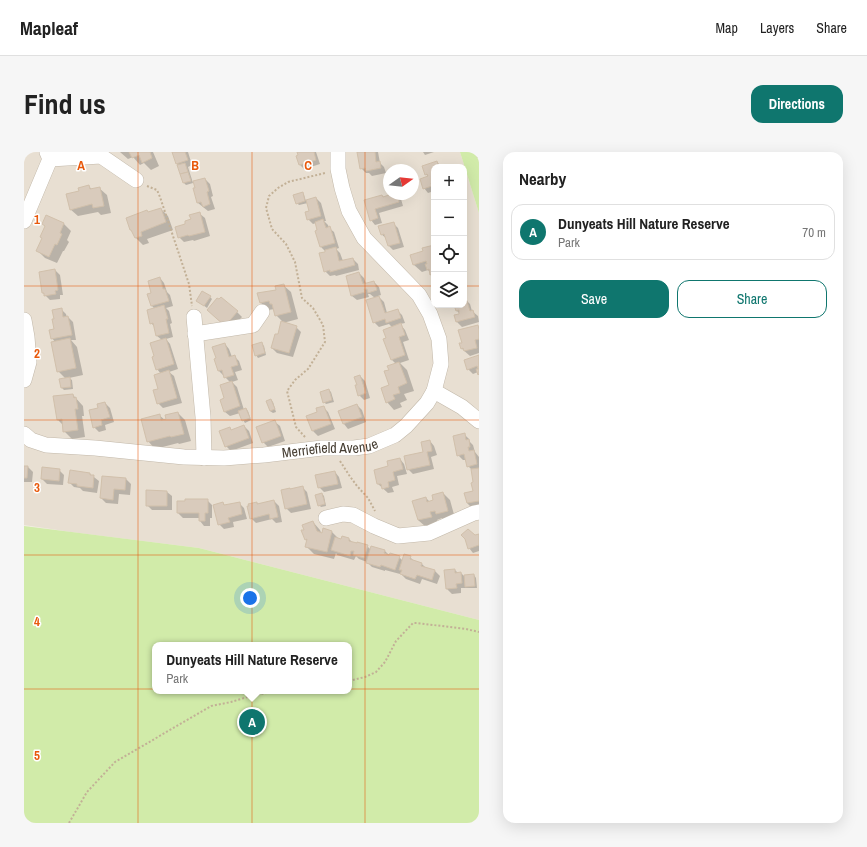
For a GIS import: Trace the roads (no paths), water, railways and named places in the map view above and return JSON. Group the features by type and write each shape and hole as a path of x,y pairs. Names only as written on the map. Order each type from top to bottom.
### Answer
{"street":[{"name":"Merriefield Avenue","path":"24,434 31,440 46,445 204,458 322,448 354,448 369,446 395,435 406,426 427,403 434,391 441,364 439,339 430,314 419,295 364,238 349,210 342,188 338,169 338,152"},
{"path":"24,221 49,155 101,156 136,180"},
{"path":"195,334 253,325 262,312"},
{"path":"194,317 203,418 204,458"},
{"path":"24,320 29,362 24,380"},
{"path":"434,391 462,407 479,421"},
{"path":"326,518 343,514 353,515 398,536 429,533 479,512"}],"place":[{"name":"Dunyeats Hill Nature Reserve","path":"252,722"}]}
